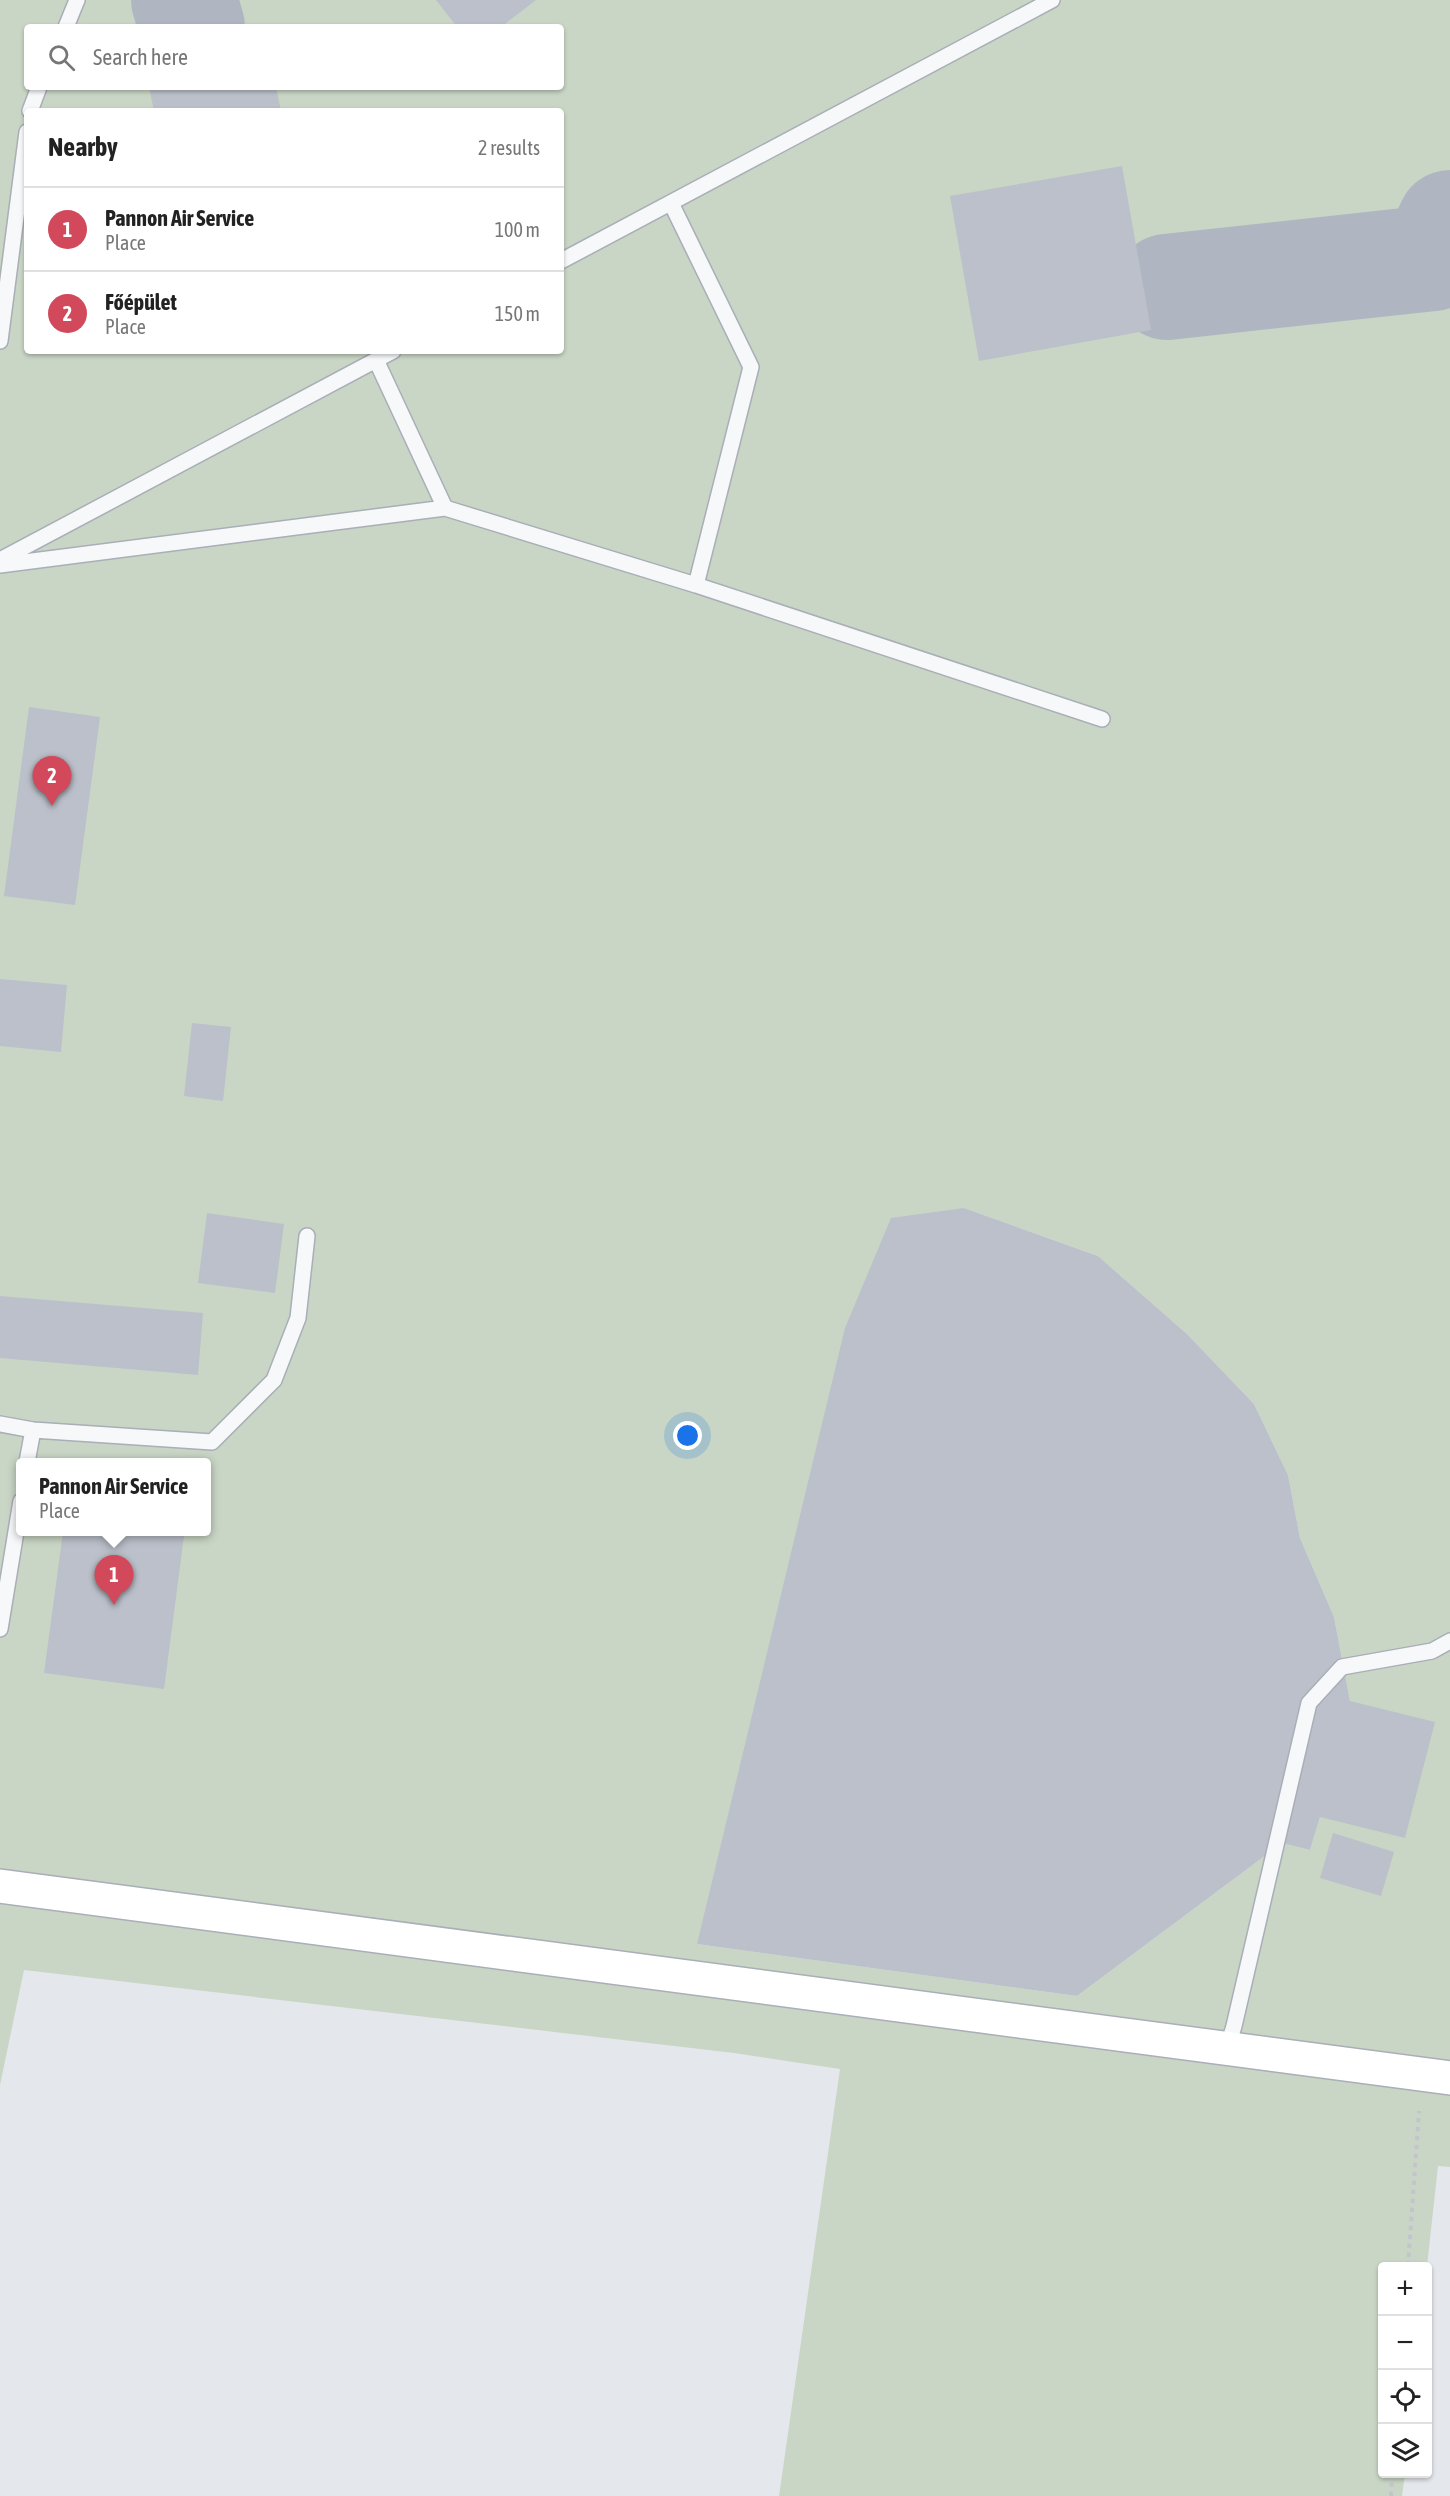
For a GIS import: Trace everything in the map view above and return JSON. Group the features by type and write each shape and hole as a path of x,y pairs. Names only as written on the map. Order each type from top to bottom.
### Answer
{"main road":[{"path":"0,1886 1436,2076"}],"lane":[{"path":"67,24 77,0"},
{"path":"564,259 1052,0"},
{"path":"31,108 38,90"},
{"path":"0,341 6,240 24,147"},
{"path":"671,203 752,367 696,585"},
{"path":"0,560 387,354"},
{"path":"376,360 445,508"},
{"path":"0,565 445,508 696,585 1102,719"},
{"path":"0,1424 33,1430 212,1442 274,1380 298,1318 307,1236"},
{"path":"28,1458 33,1430"},
{"path":"0,1629 16,1531"},
{"path":"1227,2049 1309,1703 1342,1667 1432,1651 1450,1641"}],"path":[{"path":"1409,2262 1436,2076"},
{"path":"1391,2496 1392,2478"}],"green space":[{"path":"0,0 1450,0 1450,2167 1438,2166 1427,2262 1378,2262 1378,2478 1404,2478 1402,2496 779,2496 840,2069 734,2053 24,1970 0,2085","holes":["964,1208 1098,1256 1187,1334 1254,1404 1288,1475 1300,1538 1334,1617 1352,1712 1310,1850 1282,1843 1077,1996 697,1944"]}],"building":[{"path":"436,0 536,0 505,24 455,24"},
{"path":"150,90 277,90 280,108 153,108"},
{"path":"1122,166 1151,330 979,361 950,196"},
{"path":"29,707 100,717 75,905 4,896"},
{"path":"0,979 67,985 61,1052 0,1046"},
{"path":"192,1023 231,1027 223,1101 184,1096"},
{"path":"964,1208 1098,1256 1187,1334 1254,1404 1288,1475 1300,1538 1334,1617 1350,1701 1435,1722 1405,1838 1320,1817 1310,1850 1282,1843 1077,1996 697,1944 845,1328 891,1218"},
{"path":"207,1213 284,1224 275,1293 198,1283"},
{"path":"0,1296 203,1313 198,1375 0,1358"},
{"path":"62,1536 184,1536 164,1689 44,1673"},
{"path":"1333,1833 1394,1852 1381,1896 1320,1878"}],"taxiway":[{"path":"184,0 191,24"},
{"path":"1167,287 1433,258 1450,223"}],"place":[{"name":"Főépület","path":"52,806"},
{"name":"Pannon Air Service","path":"114,1605"}]}
